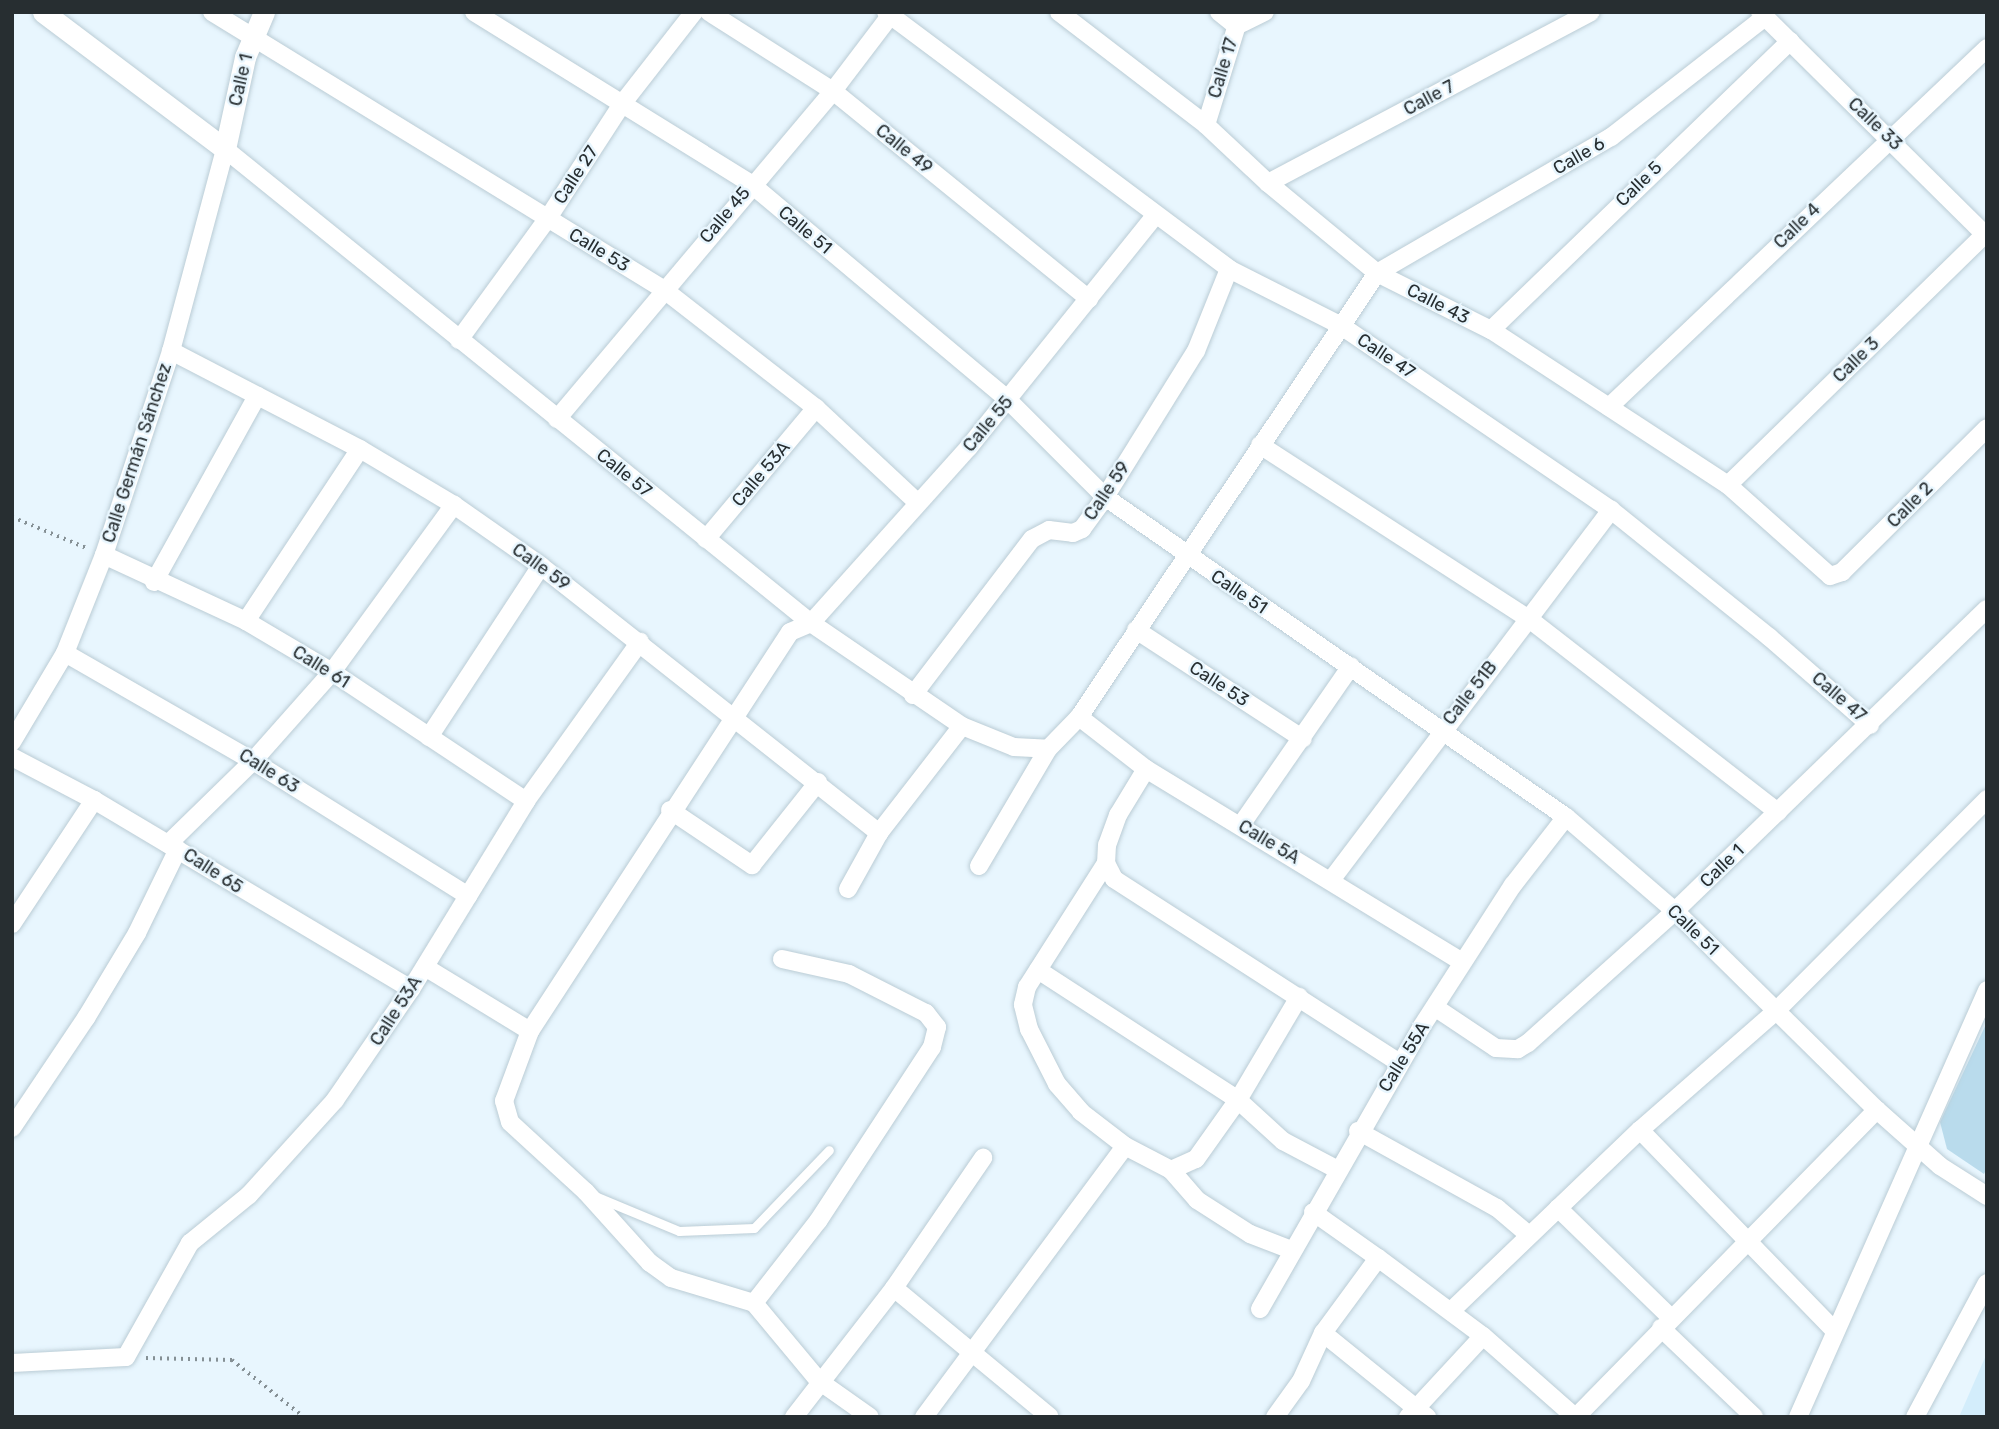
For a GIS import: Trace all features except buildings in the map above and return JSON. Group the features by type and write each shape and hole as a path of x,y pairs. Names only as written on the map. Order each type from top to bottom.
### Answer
{"street":[{"path":"43,12 225,149"},
{"name":"Calle 53","path":"212,12 251,39 663,289 816,408 918,503"},
{"name":"Calle 1","path":"225,149 251,39 264,12"},
{"name":"Calle 51","path":"474,12 751,184 1008,400 1105,497 1185,556 1351,666 1566,817 1675,911 1877,1110 1919,1147 1987,1196"},
{"name":"Calle 27","path":"459,340 548,218 622,104 694,12"},
{"name":"Calle 49","path":"709,12 833,92 1089,299"},
{"name":"Calle 43","path":"1059,12 1206,125 1268,183 1377,273 1491,330 1728,485 1830,576"},
{"path":"1219,12 1239,19 1265,12"},
{"name":"Calle 7","path":"1268,183 1591,12"},
{"name":"Calle 45","path":"558,419 751,184 833,92 890,14"},
{"name":"Calle 47","path":"890,14 1154,217 1229,269 1340,325 1611,510 1769,637 1870,724"},
{"name":"Calle 33","path":"1763,15 1889,137 1985,236"},
{"name":"Calle 6","path":"1377,273 1611,137 1763,15"},
{"name":"Calle 17","path":"1206,125 1239,19"},
{"name":"Calle 5","path":"1491,330 1790,41"},
{"name":"Calle 4","path":"1609,407 1889,137 1985,55"},
{"name":"Calle 57","path":"225,149 811,623 962,726 1014,747 1048,749"},
{"name":"Calle Germán Sánchez","path":"12,741 65,653 104,555 171,351 225,149"},
{"name":"Calle 55","path":"754,1303 671,1278 650,1263 586,1192 510,1122 504,1101 530,1031 670,810 790,632 811,623 918,503 1008,400 1154,217"},
{"name":"Calle 3","path":"1728,485 1985,236"},
{"name":"Calle 59","path":"913,695 1032,539 1049,530 1073,533 1082,529 1105,497 1196,351 1229,269"},
{"path":"979,866 1048,749 1079,717 1377,273"},
{"name":"Calle 59","path":"171,351 359,449 454,505 541,566 640,642 879,833"},
{"path":"154,582 257,396"},
{"name":"Calle 53A","path":"706,540 816,408"},
{"name":"Calle 2","path":"1830,576 1842,572 1987,428"},
{"path":"1260,444 1529,619 1778,812"},
{"path":"246,621 359,449"},
{"path":"12,1128 86,1018 136,933 173,846 332,672 454,505"},
{"name":"Calle 51B","path":"1332,879 1442,729 1611,510"},
{"name":"Calle 61","path":"104,555 154,582 246,621 332,672 526,801"},
{"path":"429,737 541,566"},
{"name":"Calle 1","path":"1436,1008 1496,1048 1518,1049 1675,911 1987,609"},
{"name":"Calle 53","path":"1136,630 1303,738"},
{"name":"Calle 53A","path":"126,1357 190,1243 249,1195 335,1100 411,989 526,801 640,642"},
{"name":"Calle 63","path":"65,653 253,761 468,896"},
{"path":"1241,825 1351,666"},
{"name":"Calle 5A","path":"1079,717 1146,769 1332,879 1462,962"},
{"path":"848,889 879,833 962,726"},
{"name":"Calle 65","path":"12,757 94,800 329,944 411,989"},
{"path":"1146,769 1118,815 1107,845 1106,863 1027,987 1023,1005 1040,1052 1057,1084 1081,1112 1125,1146 1171,1170 1197,1200 1250,1234 1291,1251"},
{"path":"670,810 752,865 818,782"},
{"path":"1451,1311 1640,1130 1775,1012 1987,799"},
{"path":"12,924 94,800"},
{"name":"Calle 55A","path":"1260,1308 1336,1169 1399,1063 1513,885 1566,817"},
{"path":"1106,863 1114,879 1399,1063"},
{"path":"782,959 849,974 926,1013 937,1027 932,1047 818,1220 754,1303 819,1381 870,1417"},
{"path":"425,967 530,1031"},
{"path":"1038,970 1238,1101 1283,1141 1336,1169"},
{"path":"1798,1417 1987,990"},
{"path":"1171,1170 1196,1159 1238,1101 1299,997"},
{"path":"1312,1212 1451,1311 1575,1417 1877,1110"},
{"path":"1640,1130 1835,1331"},
{"path":"1358,1131 1497,1208 1529,1235"},
{"path":"924,1417 1125,1146"},
{"path":"794,1417 819,1381 894,1287 984,1158"},
{"path":"1558,1208 1754,1417"},
{"path":"1275,1417 1301,1381 1323,1333 1378,1258"},
{"path":"1915,1417 1987,1283"},
{"path":"894,1287 1050,1417"},
{"path":"1323,1333 1417,1414 1483,1336"},
{"path":"12,1363 126,1357"}],"lane":[{"path":"586,1192 678,1231 754,1228 829,1150"}],"path":[{"path":"12,517 104,555"},
{"path":"126,1357 232,1360 304,1417"}],"shaded area":[{"path":"1987,1022 1987,1168 1984,1174 1947,1149 1940,1122"},
{"path":"1987,1353 1987,1417 1959,1417"}]}
